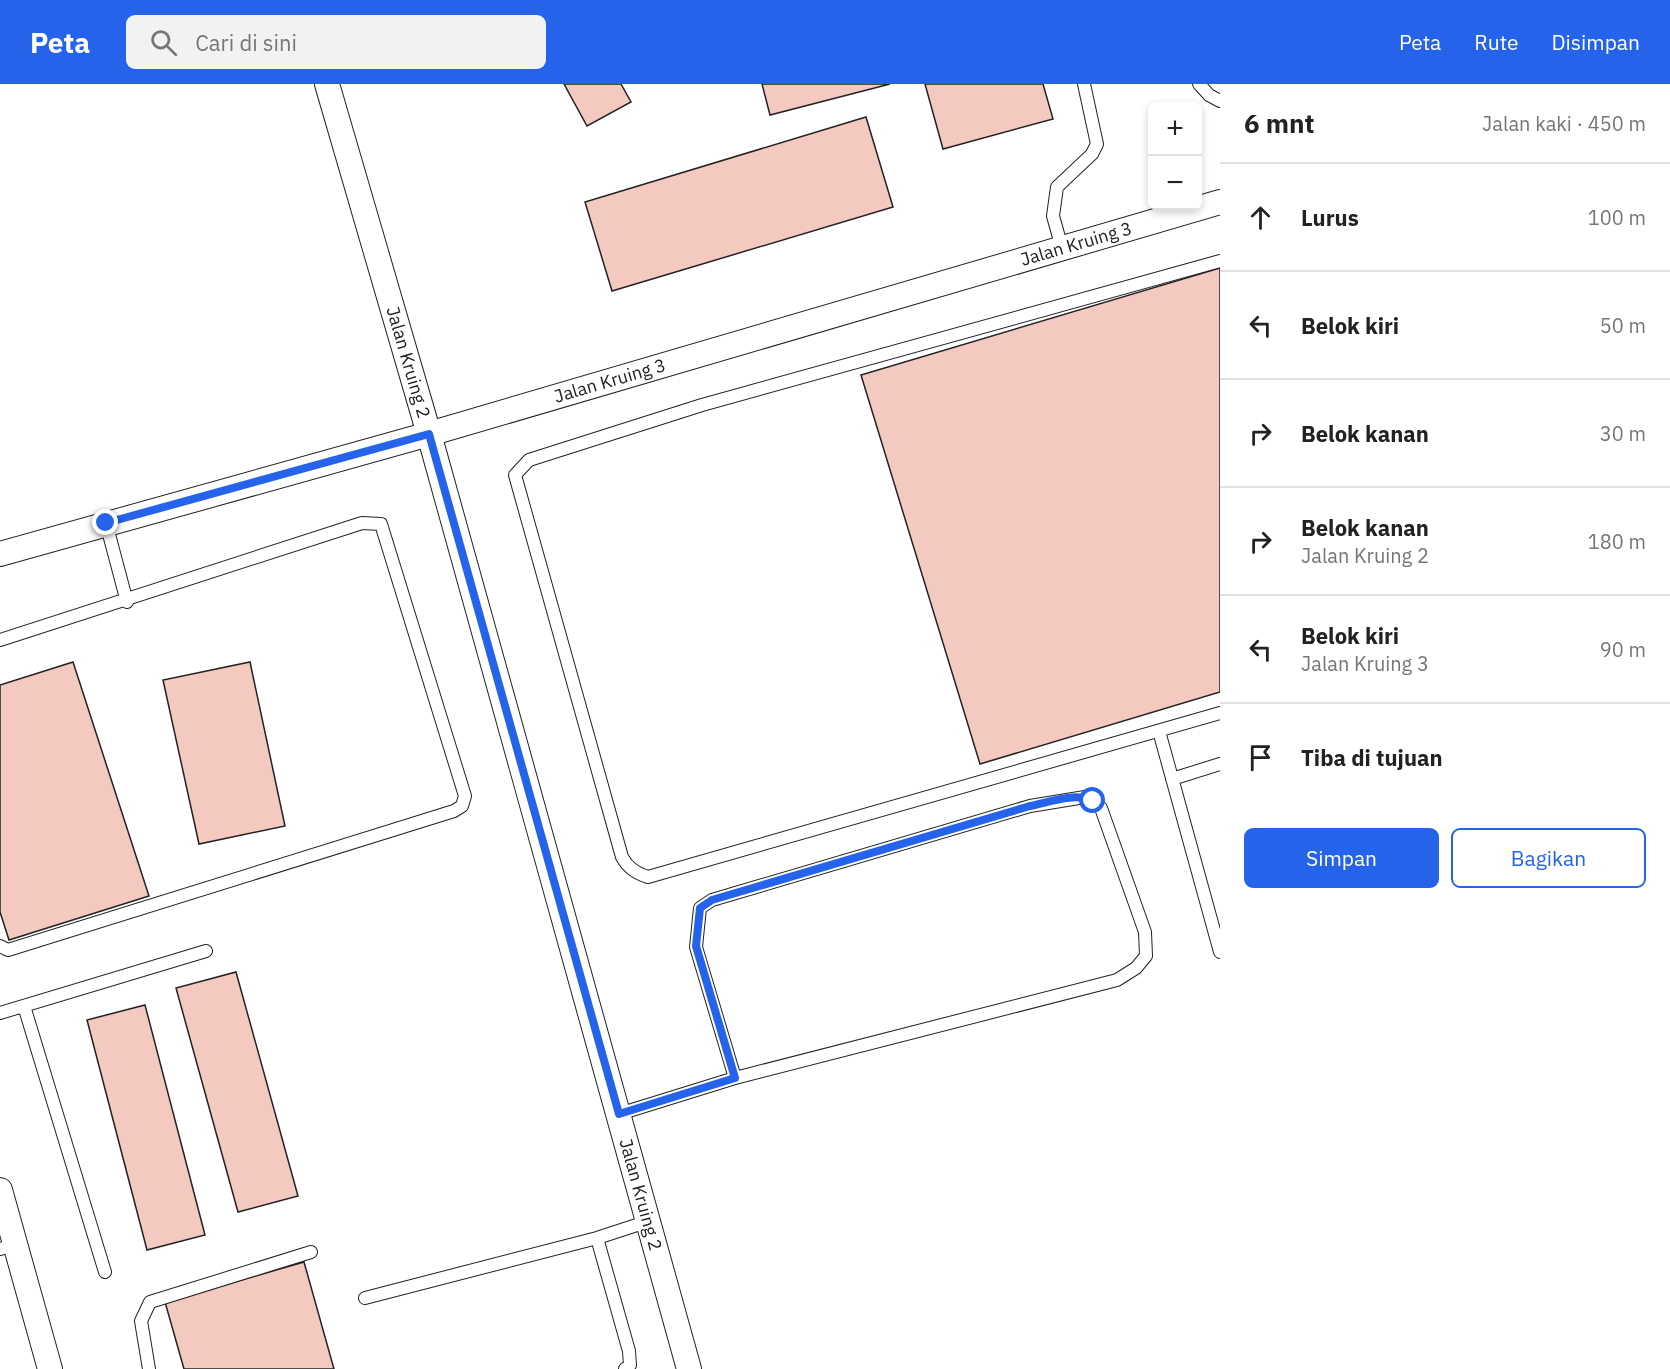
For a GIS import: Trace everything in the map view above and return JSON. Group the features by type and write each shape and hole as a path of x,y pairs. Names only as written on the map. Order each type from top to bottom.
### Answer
{"street":[{"name":"Jalan Kruing 2","path":"327,84 429,434 689,1369"},
{"name":"Jalan Kruing 3","path":"0,554 429,434 1220,202"},
{"path":"0,1190 8,1247 50,1369"}],"lane":[{"path":"1062,248 1053,216 1057,187 1092,154 1097,144 1084,84"},
{"path":"1199,84 1209,95 1220,102"},
{"path":"1220,261 702,405 529,460 515,475 622,857 632,870 641,875 648,877 1220,713"},
{"path":"106,523 127,602"},
{"path":"0,640 127,602 362,524 381,524 465,796 462,806 454,811 8,950 0,946"},
{"path":"1160,731 1220,952"},
{"path":"1172,779 1220,764"},
{"path":"619,1114 735,1078 1117,980 1136,968 1146,956 1145,932 1101,808 1084,797 1030,806 712,900 700,908 696,946 735,1078"},
{"path":"0,1012 206,951"},
{"path":"24,1006 105,1272"},
{"path":"364,1298 597,1238 649,1221"},
{"path":"597,1238 629,1351 630,1365 625,1369"},
{"path":"149,1369 141,1321 150,1302 310,1252"}],"building":[{"path":"564,84 621,84 631,102 587,126"},
{"path":"762,84 890,84 770,115"},
{"path":"925,84 1043,84 1053,119 943,149"},
{"path":"866,117 893,207 612,291 585,202"},
{"path":"1220,268 1220,692 980,764 861,375"},
{"path":"73,662 149,896 9,940 0,912 0,685"},
{"path":"250,662 285,826 199,844 163,680"},
{"path":"236,972 298,1196 238,1212 176,988"},
{"path":"145,1005 205,1235 147,1250 87,1020"},
{"path":"304,1262 334,1369 184,1369 165,1302"}],"route":[{"path":"106,523 429,434 619,1114 735,1078 696,946 700,908 712,900 1030,806 1073,797 1084,797 1093,801"}]}
